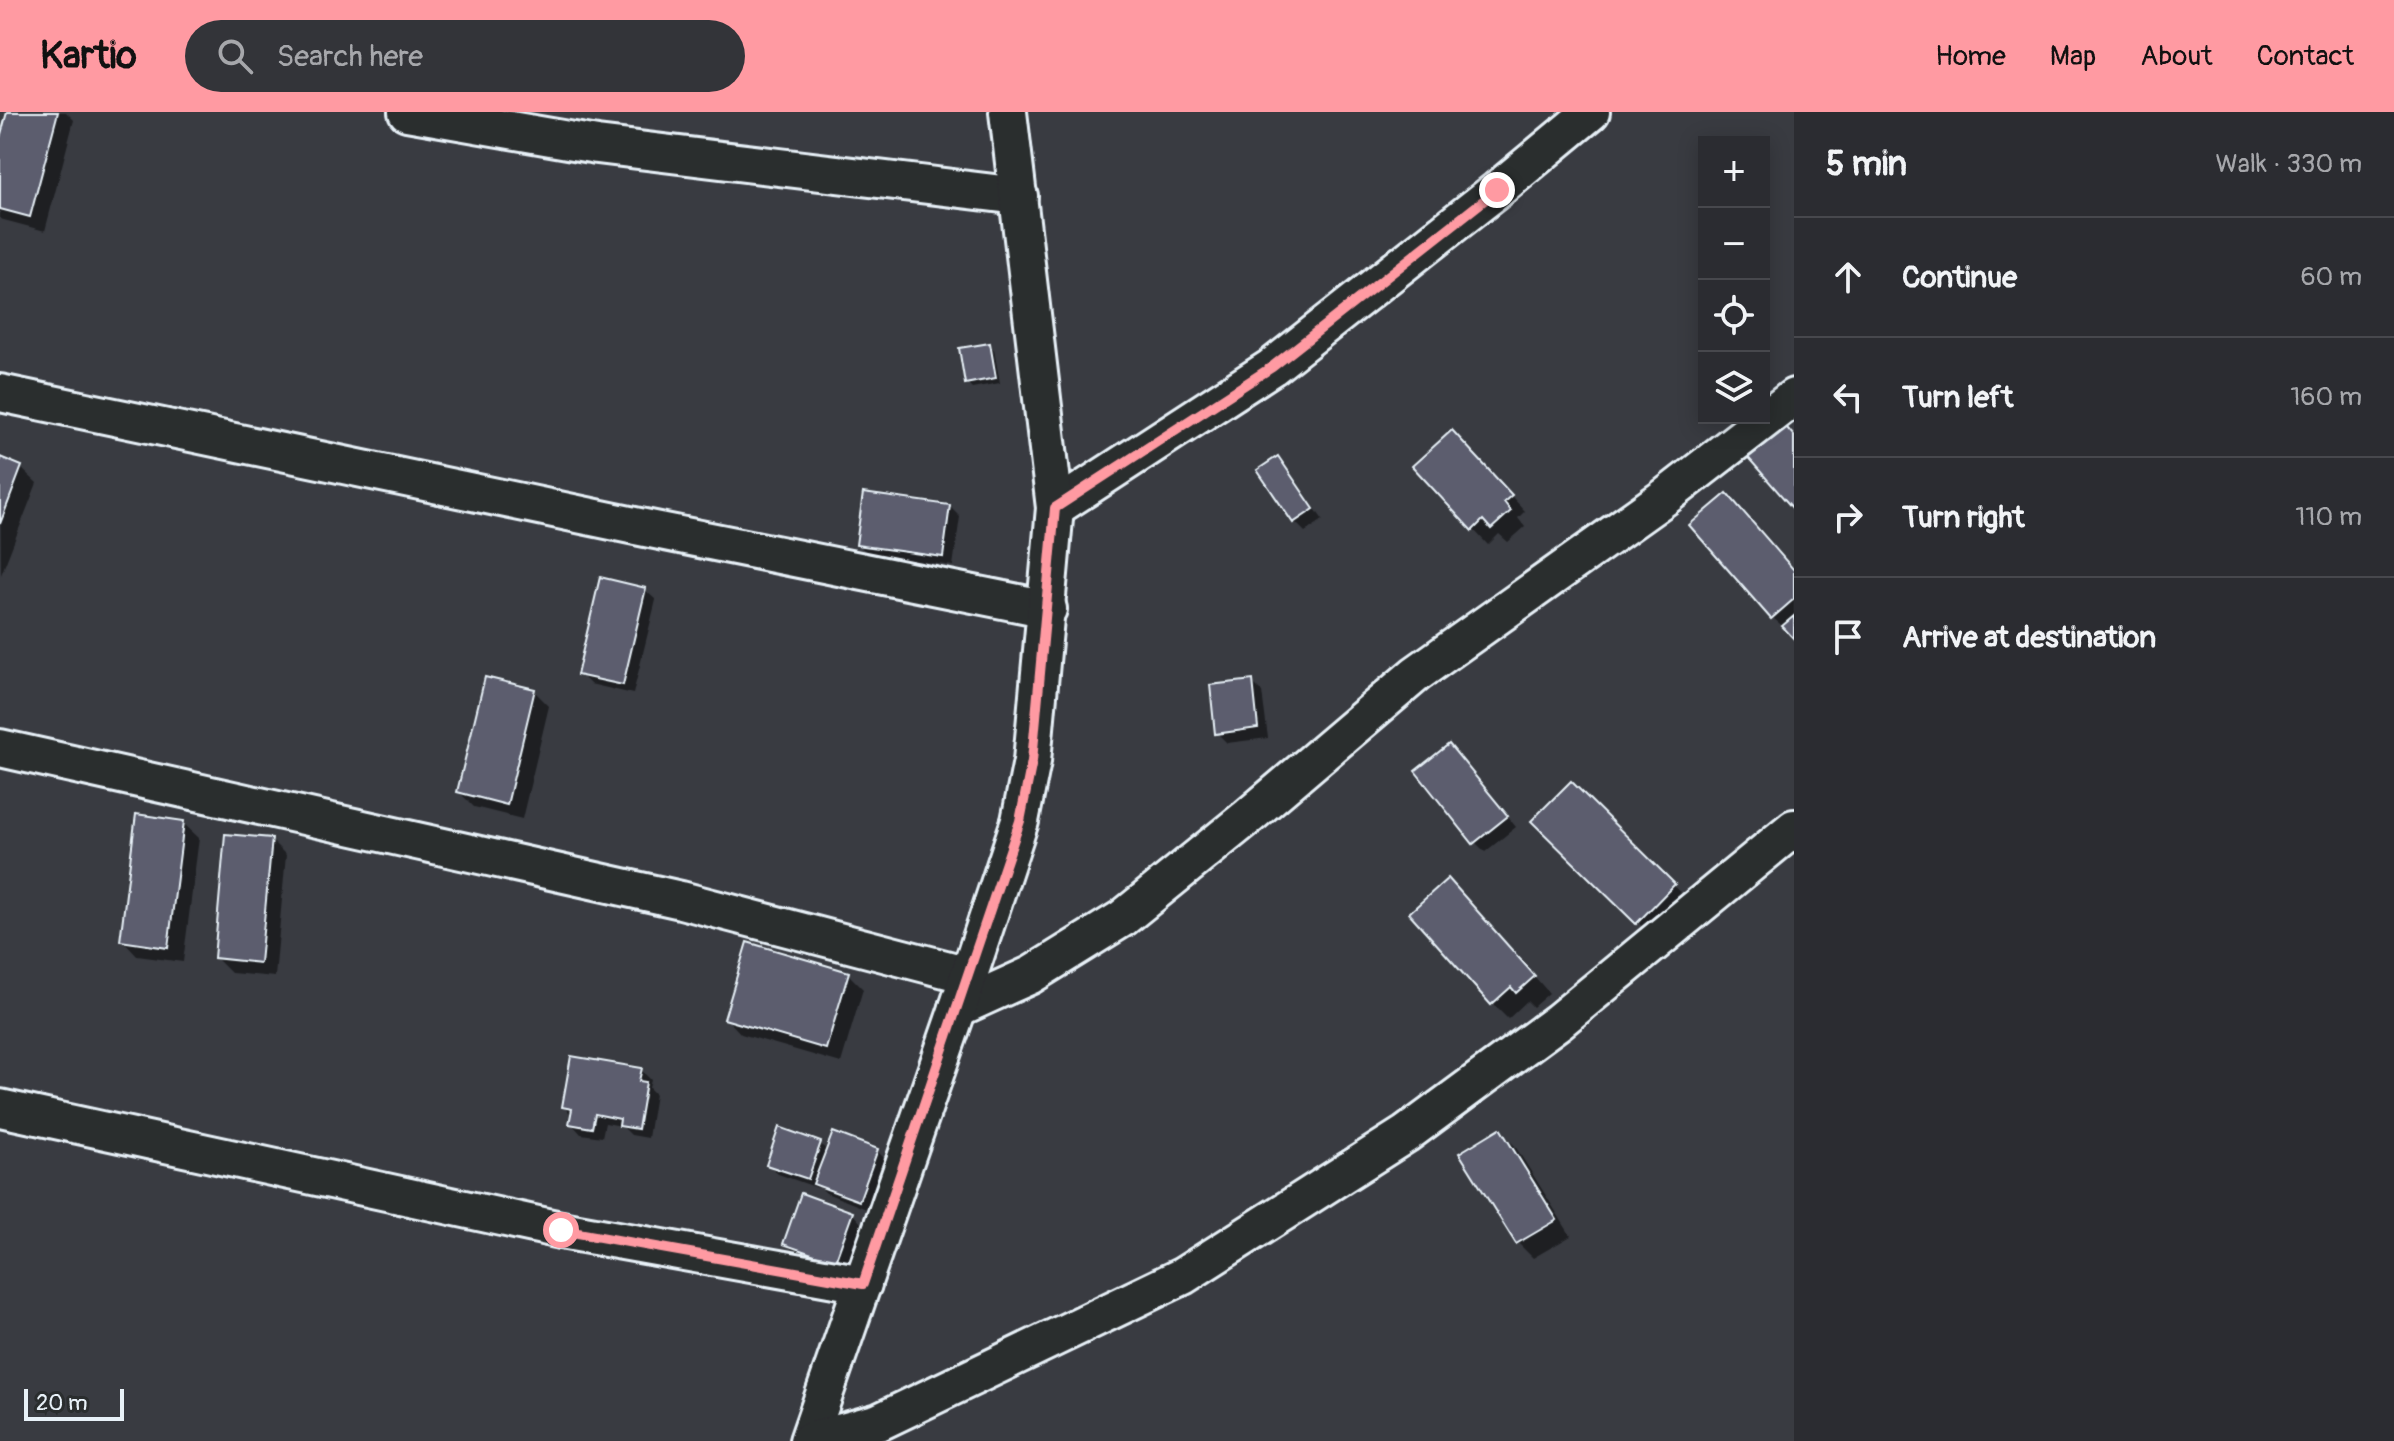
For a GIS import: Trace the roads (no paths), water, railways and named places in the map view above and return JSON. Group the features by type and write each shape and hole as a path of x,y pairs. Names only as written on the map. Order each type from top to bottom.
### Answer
{"street":[{"path":"407,112 597,145 1019,196"},
{"path":"808,1441 1020,821 1032,761 1055,508 1008,112"},
{"path":"1055,508 1272,367 1591,112"},
{"path":"0,393 1048,609"},
{"path":"0,748 681,900 963,992 1031,975 1123,918 1416,674 1665,497 1794,397"},
{"path":"808,1441 879,1422 1196,1268 1406,1134 1470,1087 1559,1021 1794,828"},
{"path":"0,1108 561,1230 863,1284"}]}
